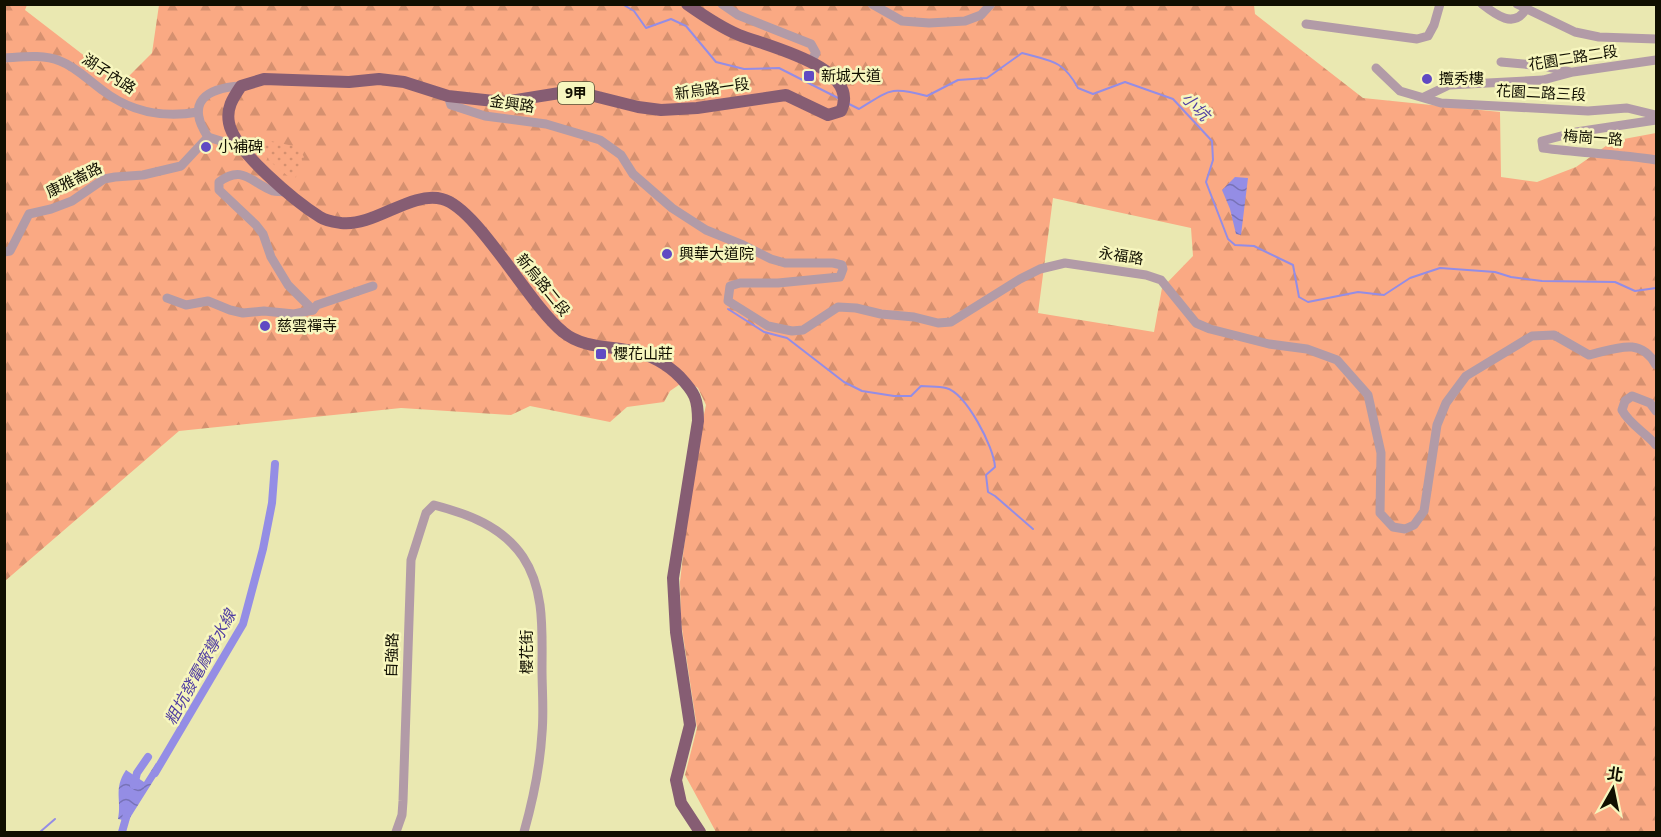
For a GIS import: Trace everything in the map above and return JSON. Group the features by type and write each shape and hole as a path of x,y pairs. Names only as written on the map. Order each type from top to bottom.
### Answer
{"main road":[{"name":"新烏路一段","path":"241,86 264,79 349,82 378,79 404,82 448,96 504,102 566,92 661,110 698,108 786,94 828,115 841,111 845,92 839,84 811,61 739,35 710,21 687,4"},
{"name":"新烏路二段","path":"241,86 228,112 229,126 238,142 249,157 288,192 321,217 343,223 357,223 423,199 441,198 454,204 477,227 546,316 562,332 574,340 634,351 654,358 674,372 693,391 698,404 698,421 674,578 676,632 690,725 676,780 681,803 700,832"}],"street":[{"path":"722,4 738,15 810,44 816,53 811,61"},
{"path":"872,4 902,21 929,23 965,21 981,15 991,4"},
{"path":"1305,24 1417,39 1428,36 1440,4"},
{"path":"1482,4 1504,19 1516,19 1522,15 1521,7"},
{"name":"花園二路二段","path":"1521,7 1575,32 1599,37 1656,39"},
{"name":"湖子內路","path":"4,58 37,57 59,60 87,77 116,100 145,112 177,116 198,112"},
{"name":"花園二路二段","path":"1424,97 1449,85 1543,80 1573,72 1656,60"},
{"path":"1501,62 1544,66 1573,72"},
{"path":"1376,68 1400,91 1424,97"},
{"path":"238,142 227,143 208,137 201,128 198,112 199,102 205,95 226,87 241,86"},
{"name":"金興路","path":"448,96 451,105 485,116 546,124 600,140 621,155 633,174"},
{"name":"花園二路三段","path":"1424,97 1441,103 1588,111 1627,108 1656,115"},
{"name":"梅崗一路","path":"1656,120 1585,130 1542,141 1543,148 1578,153 1621,154 1656,160"},
{"name":"康雅崙路","path":"4,252 10,251 14,246 29,214 72,201 105,179 143,175 182,166 208,137"},
{"path":"288,192 273,191 242,174 228,175 219,182 219,190 263,234 271,257 288,285 313,310"},
{"name":"永福路","path":"633,174 680,215 706,230 771,259 785,263 842,265 840,277 778,283 740,283 730,286 728,301 768,326 792,331 803,330 838,307 914,317 938,323 951,322 1030,274 1065,263 1146,275 1161,280 1196,323 1269,344 1307,349 1337,360 1368,395 1381,453 1380,513 1393,527 1405,528 1414,525 1424,511 1437,425 1446,403 1466,376 1532,336 1554,335 1589,355 1629,346 1641,348 1651,355 1656,365"},
{"path":"167,298 186,305 208,301 243,313 264,311 294,314 313,310 317,305 373,285"},
{"path":"1656,411 1650,403 1632,396 1625,401 1622,410 1626,418 1656,445"},
{"name":"自強路","path":"396,832 402,815 411,560 426,513 434,505 454,510"},
{"name":"櫻花街","path":"454,510 475,517 509,541 522,556 533,575 538,596 542,619 543,731 535,787 524,832"}],"green space":[{"path":"5,5 27,5 25,10 121,84 152,53 159,5 1254,5 1255,14 1363,98 1500,112 1501,177 1537,182 1576,167 1613,141 1656,133 1656,832 716,832 685,775 697,728 681,622 680,582 693,466 706,405 698,388 686,380 670,391 664,402 627,407 610,422 530,406 511,415 401,408 179,431 5,581","holes":["1053,198 1191,228 1193,256 1162,288 1154,332 1038,313"]},
{"path":"266,140 298,147 304,157 298,167 295,182 253,144"}],"water":[{"path":"1235,177 1248,178 1241,235 1236,234 1230,209 1222,190"},
{"path":"156,763 162,767 128,821 118,819 119,789 126,770 144,782"}],"waterway":[{"name":"小坑","path":"622,4 634,11 646,28 671,19 686,26 716,62 744,69 779,68 840,99"},
{"name":"小坑","path":"847,103 859,109 884,94 897,91 927,96 958,80 987,78 1022,53 1055,63 1067,72 1078,88 1093,94 1125,82 1173,99 1212,141 1213,160 1206,182 1228,239 1235,245 1254,246 1293,265 1299,297 1308,302 1358,292 1384,295 1410,278 1440,268 1495,272 1511,277 1542,281 1615,282 1635,291 1656,288"},
{"path":"728,309 764,332 787,338 844,382 862,391 911,396 921,386 943,387 954,392 978,422 990,447 995,467 986,475 988,492 1033,529"},
{"name":"粗坑發電廠導水線","path":"155,773 243,624 263,549 272,503 275,464"},
{"path":"134,785 137,773 148,757"},
{"name":"粗坑發電廠導水線","path":"122,832 128,811"},
{"path":"40,832 55,819"}],"place":[{"name":"新城大道","path":"809,76"},
{"name":"攬秀樓","path":"1427,79"},
{"name":"小補碑","path":"206,147"},
{"name":"興華大道院","path":"667,254"},
{"name":"慈雲禪寺","path":"265,326"},
{"name":"櫻花山莊","path":"601,354"}]}
